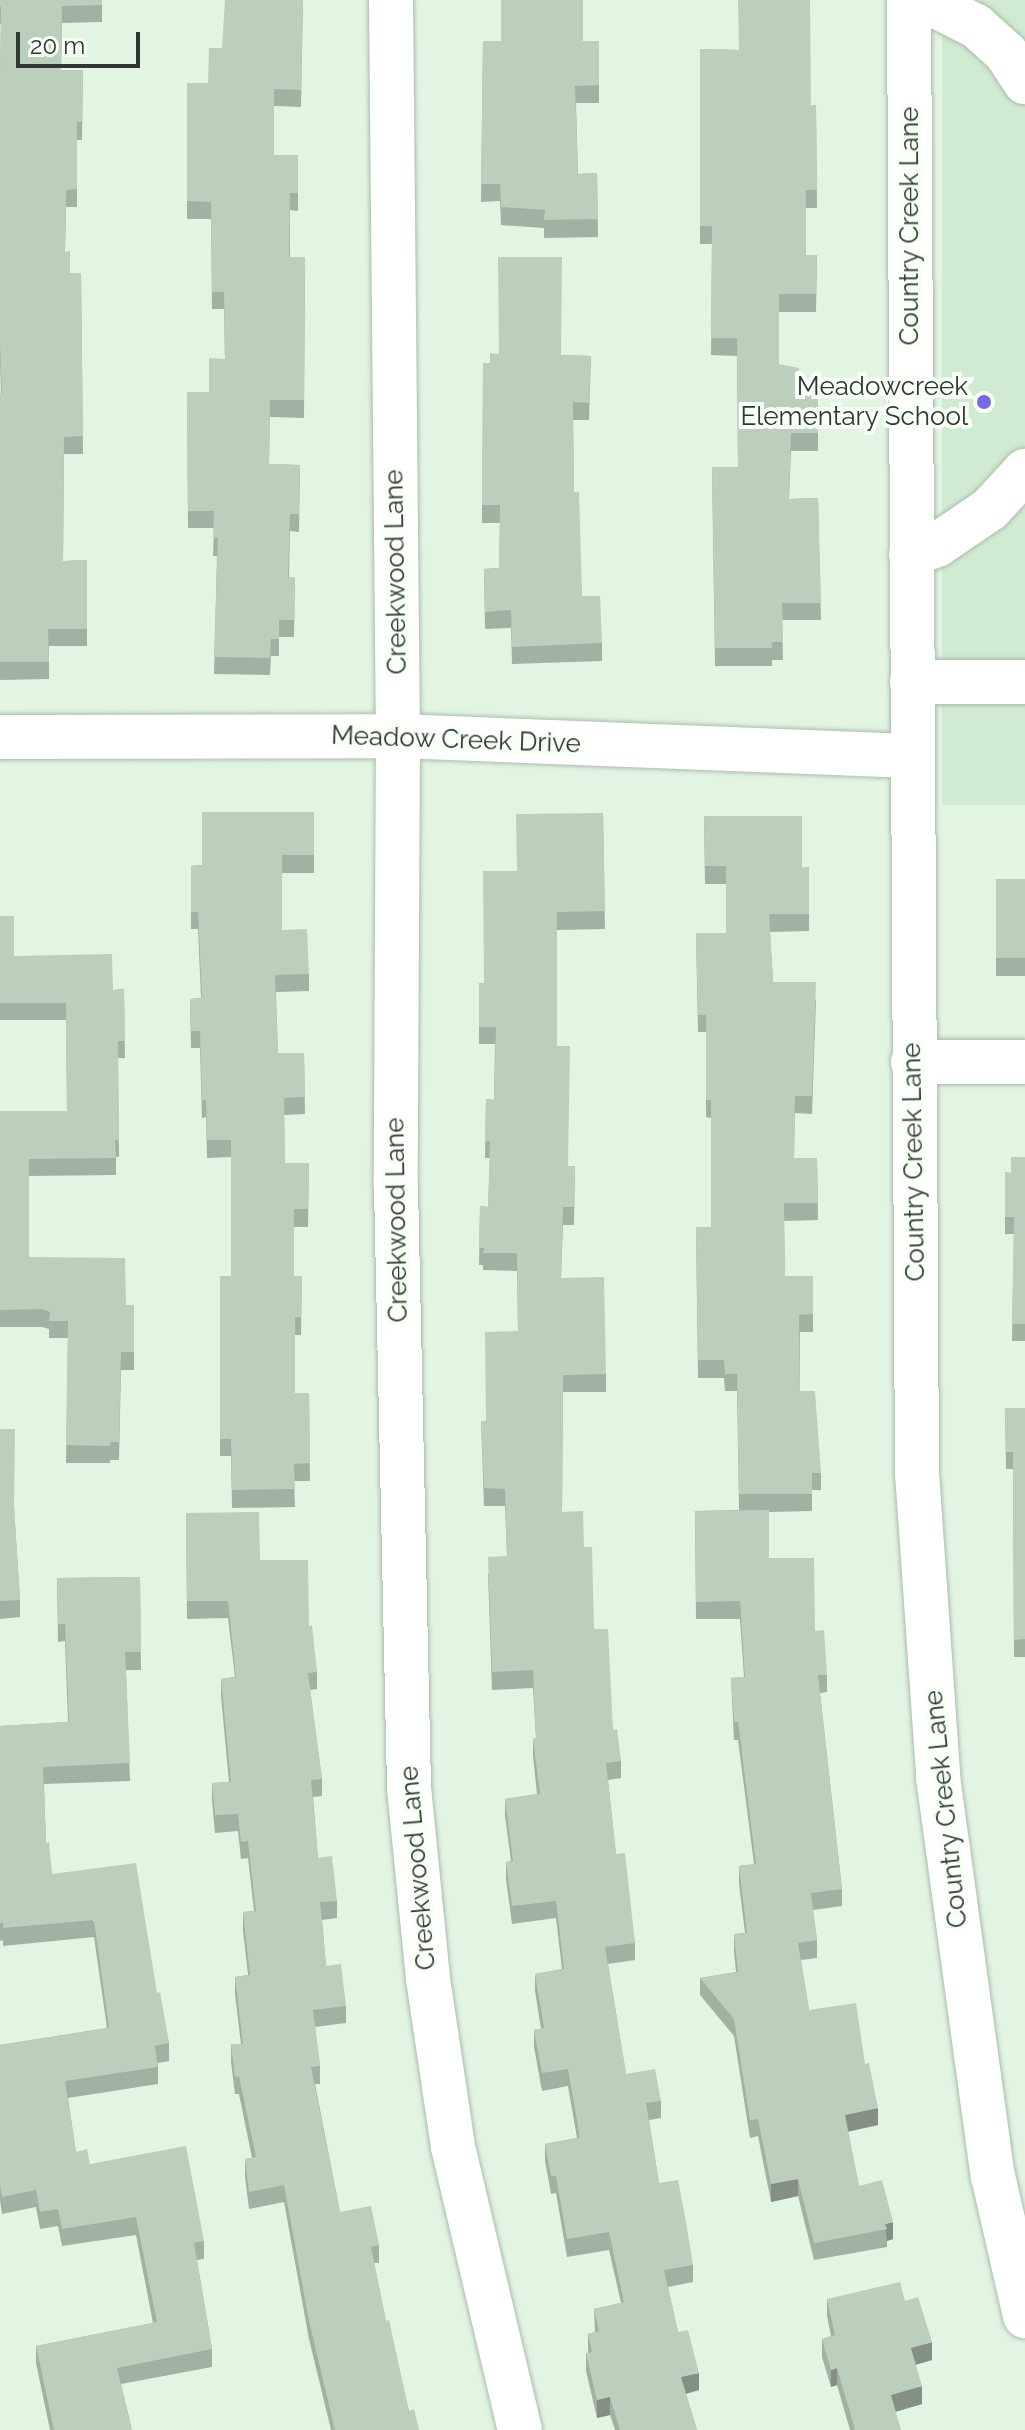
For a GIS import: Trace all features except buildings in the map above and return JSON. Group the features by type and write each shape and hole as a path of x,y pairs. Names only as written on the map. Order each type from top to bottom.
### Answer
{"street":[{"name":"Creekwood Lane","path":"391,0 398,736 396,1187 409,1788 428,1979 453,2147 520,2430"},
{"name":"Country Creek Lane","path":"909,0 917,1473 938,1777 993,2176 1025,2316"},
{"path":"924,0 976,26 1006,53 1025,82"},
{"path":"911,554 937,545 990,509 1025,471"},
{"path":"912,682 1025,682"},
{"name":"Meadow Creek Drive","path":"0,737 398,736 911,756"},
{"path":"913,1062 1025,1062"}],"shaded area":[{"name":"Meadowcreek Elementary School","path":"942,0 1025,0 1025,805 942,805"}],"place":[{"name":"Meadowcreek Elementary School","path":"984,402"}]}
